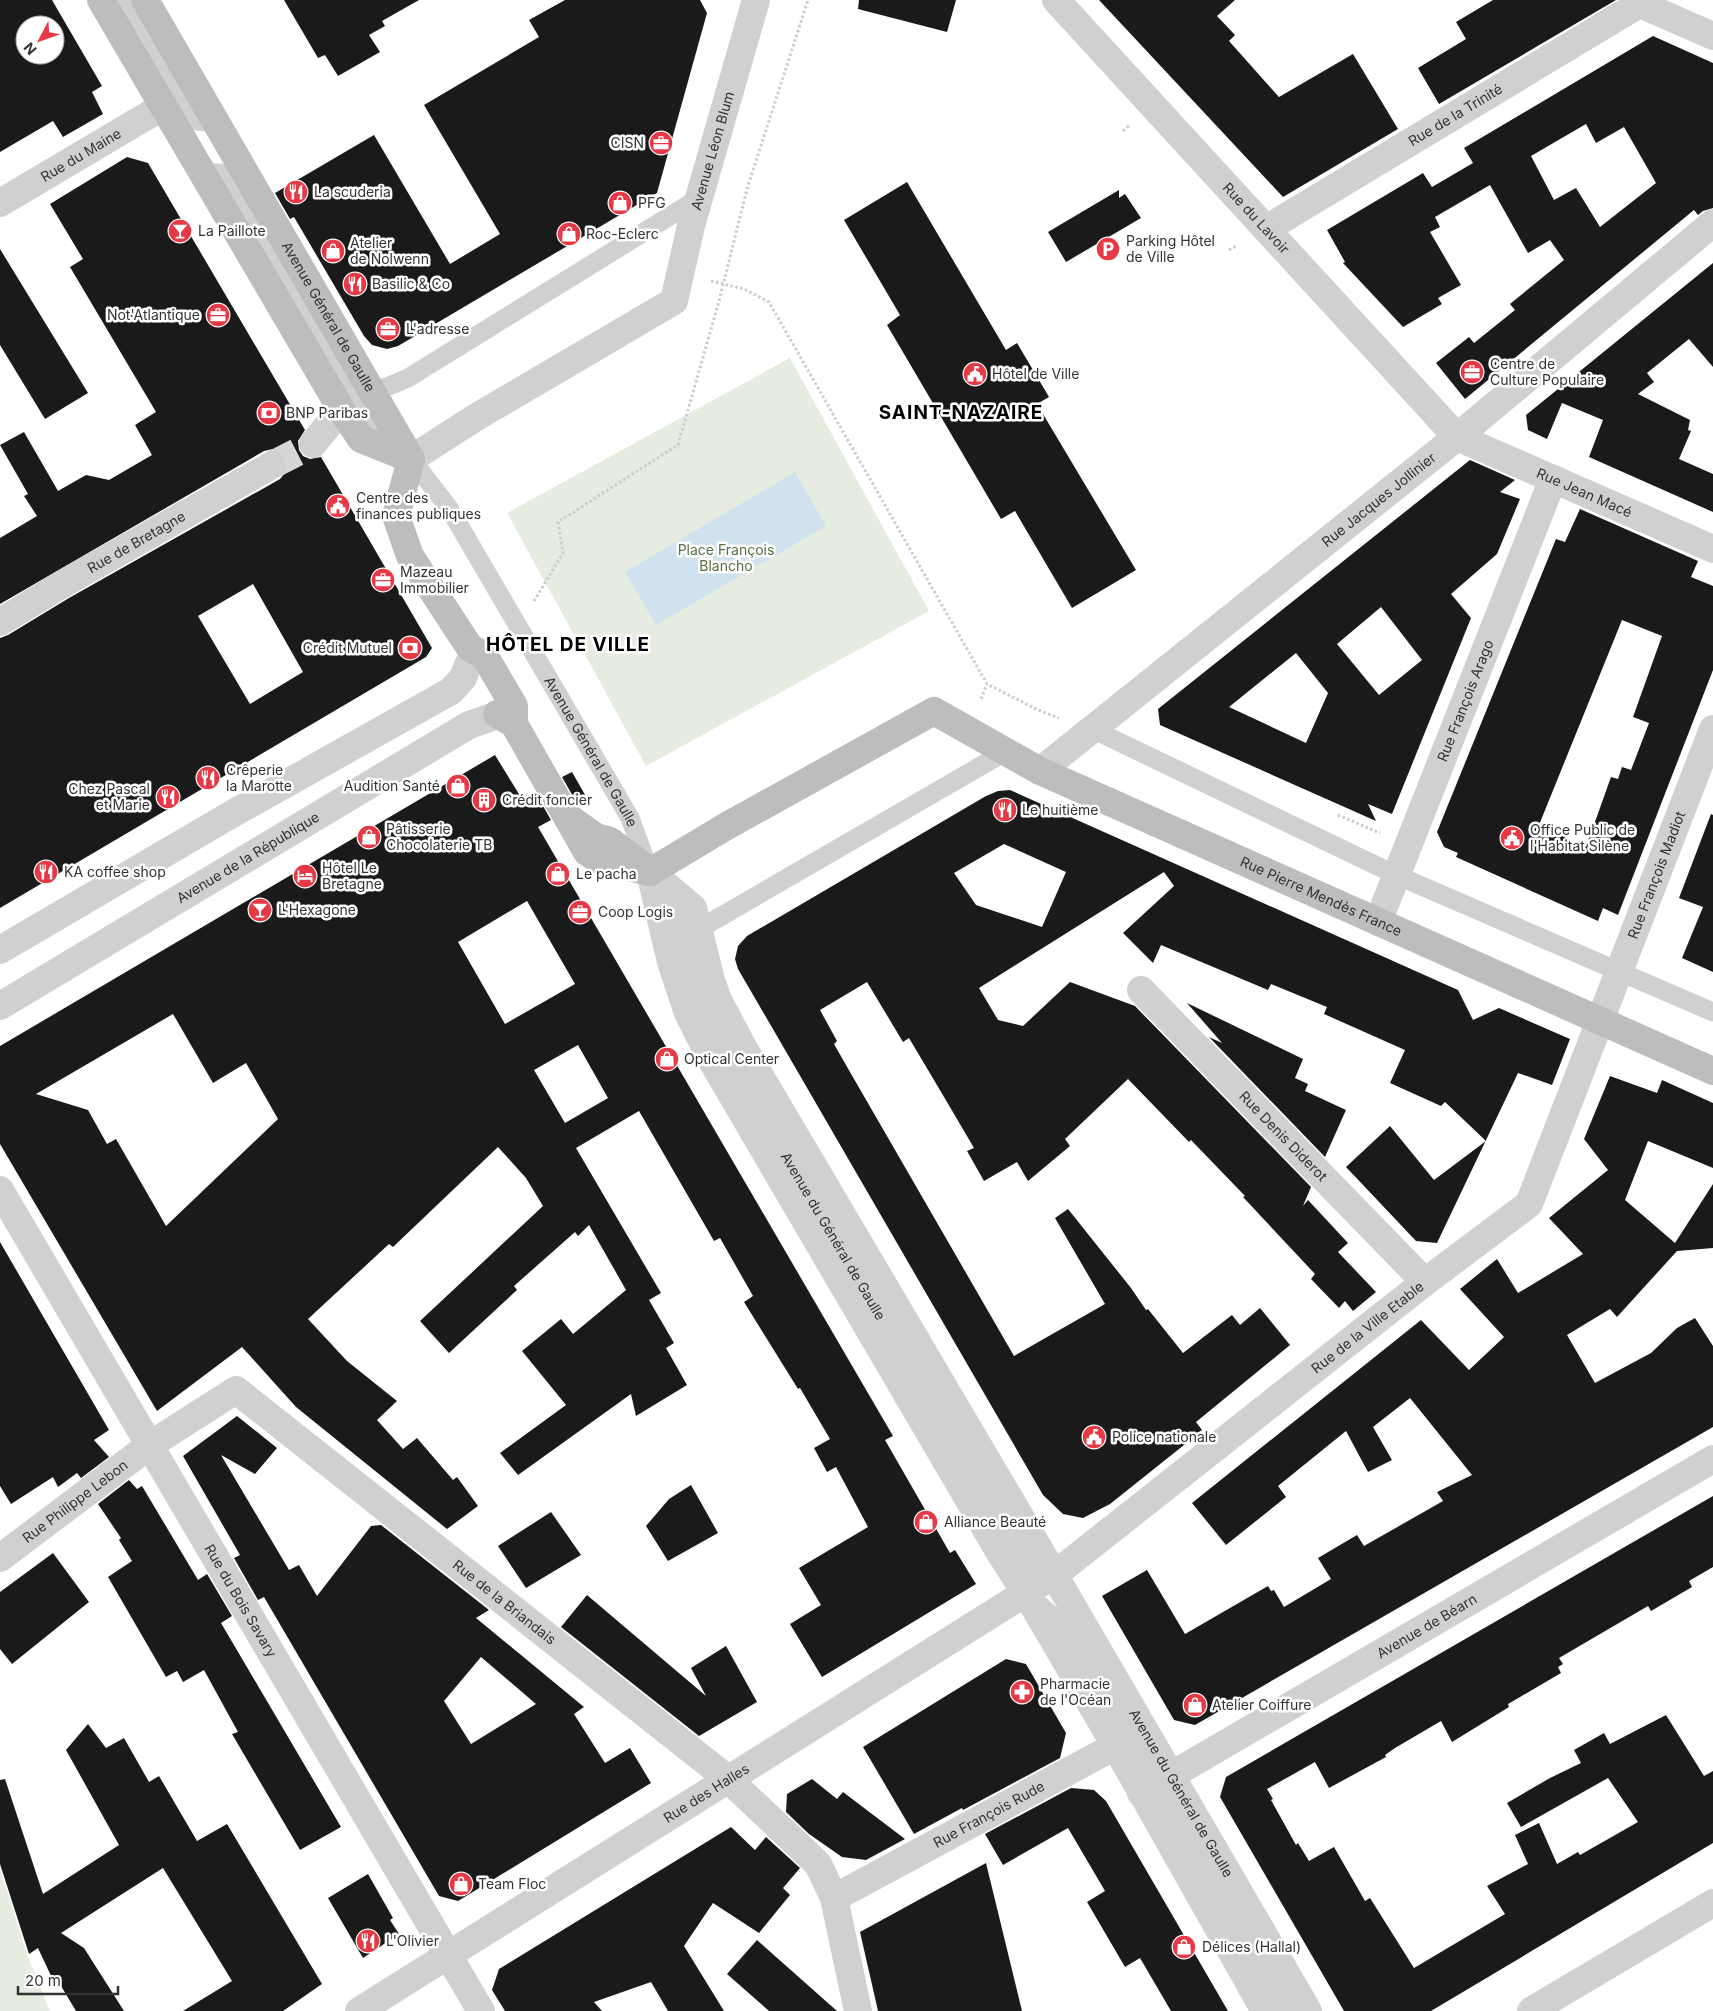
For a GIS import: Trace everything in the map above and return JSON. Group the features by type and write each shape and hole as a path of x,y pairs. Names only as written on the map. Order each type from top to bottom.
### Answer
{"main road":[{"name":"Avenue Général de Gaulle","path":"101,0 162,107 203,173 356,400"},
{"name":"Avenue Général de Gaulle","path":"145,0 215,122 356,400 361,439 411,459"},
{"path":"411,459 396,516 410,556 469,656 484,655 514,706 506,719 568,817 587,852 599,860 650,872"},
{"name":"Rue Pierre Mendès France","path":"650,872 725,827 934,711 1040,772 1713,1071"}],"street":[{"name":"Rue du Lavoir","path":"1056,0 1457,437"},
{"name":"Rue de la Trinité","path":"1266,229 1642,1"},
{"path":"1642,1 1713,36"},
{"name":"Avenue Léon Blum","path":"411,459 478,416 674,301 700,198 754,2"},
{"name":"Rue du Maine","path":"0,203 162,107"},
{"name":"Rue Jacques Jollinier","path":"1040,772 1457,437 1713,223"},
{"path":"313,444 356,400"},
{"name":"Rue Jean Macé","path":"1457,437 1713,549"},
{"name":"Rue de Bretagne","path":"0,622 61,585 272,465"},
{"name":"Rue François Arago","path":"1378,922 1554,479"},
{"path":"0,950 232,814 450,691 463,678 469,656"},
{"name":"Avenue de la République","path":"0,1006 469,725 506,719"},
{"name":"Rue François Madiot","path":"1599,1020 1713,729"},
{"name":"Avenue du Général de Gaulle","path":"650,872 693,908 702,952 718,1000 1054,1575 1127,1735"},
{"name":"Avenue du Général de Gaulle","path":"650,872 671,962 688,1013 712,1061 1000,1553 1026,1593 1127,1735 1156,1784 1308,2011"},
{"name":"Rue Denis Diderot","path":"1142,990 1425,1282"},
{"name":"Rue de la Ville Etable","path":"1054,1575 1425,1282 1529,1204 1599,1020"},
{"name":"Rue du Bois Savary","path":"0,1190 481,2011"},
{"name":"Rue de la Briandais","path":"150,1445 236,1390 728,1779 818,1864 834,1898 858,2011"},
{"name":"Rue Philippe Lebon","path":"0,1558 150,1445"},
{"name":"Avenue de Béarn","path":"1156,1784 1713,1459"},
{"name":"Rue des Halles","path":"359,2011 1054,1575"},
{"name":"Rue François Rude","path":"834,1898 1127,1735"},
{"name":"Avenue du Général de Gaulle","path":"1156,1784 1265,2011"},
{"path":"1531,2011 1713,1903"}],"lane":[{"path":"121,0 192,121 215,122"},
{"path":"356,400 408,378 700,198"},
{"name":"Avenue Général de Gaulle","path":"411,459 449,508 554,685 630,818 650,872"},
{"path":"1092,729 1396,875 1713,1012"},
{"path":"699,930 1005,752"},
{"name":"Avenue du Général de Gaulle","path":"650,872 676,919 702,1006 725,1052 1027,1566 1054,1575"},
{"name":"Avenue du Général de Gaulle","path":"1156,1784 1289,2011"}],"path":[{"path":"533,602 562,553 558,522 678,446 746,189 808,0"},
{"path":"722,285 744,289 769,302 987,684 1038,710 1092,729"},
{"path":"981,698 987,684"}],"green space":[{"name":"Place François Blancho","path":"790,358 929,611 646,766 507,513"},
{"path":"0,1869 28,1957 50,2011 0,2011"}],"water":[{"path":"795,472 826,526 656,625 625,572"}],"building":[{"path":"0,0 52,0 61,15 15,15 15,65 65,65 65,22 102,86 92,92 103,114 63,137 53,121 0,152"},
{"path":"284,0 419,0 382,21 385,26 369,35 380,52 338,76 325,55 318,58"},
{"path":"565,0 700,0 707,13 657,193 398,346 387,349 372,345 364,336 294,217 290,219 275,193 374,135 450,264 500,234 424,105 539,37 529,20"},
{"path":"859,0 956,0 947,32 858,9"},
{"path":"1099,0 1235,0 1217,16 1235,35 1229,41 1279,97 1353,54 1398,129 1283,197"},
{"path":"1493,0 1616,0 1439,104 1418,68 1466,39 1456,22"},
{"path":"1653,36 1713,63 1713,208 1703,211 1698,215 1694,210 1465,399 1436,363 1469,337 1474,343 1515,310 1510,304 1564,260 1550,240 1528,253 1490,185 1435,217 1440,227 1430,232 1461,285 1438,298 1442,304 1403,327 1343,263 1345,262 1327,230 1423,173 1432,187 1473,163 1464,148","holes":["1586,124 1596,143 1624,127 1656,183 1600,227 1576,188 1554,200 1531,156"]},
{"path":"127,157 148,163 305,430 298,441 299,450 303,456 310,459 321,457 432,648 426,657 0,908 0,638 280,479 288,466 286,458 280,452 273,449 264,451 0,604 0,538 37,516 24,496 28,494 0,445 24,432 58,491 86,475 109,480 152,455 135,425 156,412 70,267 83,259 50,204","holes":["253,584 303,672 250,704 198,616"]},
{"name":"Hôtel de Ville","path":"907,182 1006,350 1017,343 1049,397 1037,404 1136,570 1072,608 1015,511 1001,519 887,325 900,315 844,220"},
{"path":"1119,190 1119,198 1125,194 1141,218 1066,262 1048,232"},
{"path":"0,249 88,393 45,419 0,345"},
{"path":"1713,263 1713,367 1689,339 1647,373 1654,382 1638,394 1690,420 1688,430 1691,431 1679,459 1713,474 1713,512 1589,457 1603,420 1562,403 1547,439 1528,430 1526,415"},
{"path":"1470,460 1515,480 1500,492 1520,499 1497,554 1451,594 1471,618 1392,814 1368,804 1376,821 1160,725 1158,709","holes":["1381,607 1422,660 1379,695 1337,644","1296,653 1328,693 1306,743 1229,707"]},
{"path":"1580,509 1698,561 1691,577 1713,586 1713,670 1618,915 1603,908 1598,921 1456,857 1458,853 1444,847 1437,832 1556,539 1565,542","holes":["1622,620 1662,636 1633,717 1649,723 1631,770 1622,767 1618,779 1611,777 1586,847 1539,825"]},
{"path":"495,755 522,799 535,792 551,820 538,827 893,1436 885,1440 950,1553 955,1550 976,1584 822,1677 790,1624 821,1605 799,1568 868,1527 836,1467 827,1472 814,1448 830,1439 800,1388 798,1389 744,1302 753,1296 720,1238 714,1241 639,1111 576,1148 661,1293 649,1300 674,1343 666,1348 687,1385 636,1416 631,1394 518,1475 500,1453 566,1405 522,1351 561,1319 573,1334 626,1290 589,1225 578,1236 575,1232 514,1286 517,1290 449,1353 420,1321 543,1206 526,1178 498,1147 393,1247 389,1244 308,1319 347,1361 397,1401 377,1420 403,1449 417,1438 453,1480 457,1477 478,1506 447,1529 296,1407 242,1347 157,1411 0,1144 0,1046","holes":["527,901 575,984 505,1024 458,942","173,1014 213,1083 246,1063 278,1119 166,1226 116,1139 107,1144 88,1110 36,1094","578,1045 608,1098 565,1123 534,1070"]},
{"path":"572,772 588,800 578,805 562,777"},
{"path":"1010,790 1458,990 1473,1020 1499,1008 1570,1039 1552,1085 1518,1073 1486,1141 1445,1102 1441,1106 1390,1083 1405,1050 1324,1014 1327,1007 1271,984 1268,990 1161,945 1153,963 1123,933 1174,886 1164,872 979,988 998,1020 1023,1026 1070,982 1135,1006 1311,1187 1303,1206 1308,1200 1348,1243 1338,1252 1376,1292 1353,1311 1345,1301 1339,1308 1311,1279 1315,1274 1243,1197 1245,1196 1128,1079 1065,1139 1070,1146 1028,1181 1017,1162 984,1181 967,1151 974,1148 947,1102 909,1038 903,1042 867,982 820,1010 837,1041 834,1044 1014,1356 1105,1304 1055,1218 1068,1209 1131,1288 1146,1310 1148,1309 1183,1353 1232,1315 1240,1325 1260,1308 1290,1345 1196,1422 1202,1430 1110,1504 1083,1518 1063,1514 1043,1495 738,969 735,959 738,946 747,936 986,796 998,791","holes":["1004,844 1066,872 1042,927 976,905 954,873"]},
{"path":"1711,814 1713,815 1713,972 1682,958 1703,907 1679,898"},
{"path":"1187,1003 1303,1059 1295,1078 1308,1084 1305,1091 1346,1110 1325,1157 1209,1037 1222,1043"},
{"path":"1610,1076 1657,1093 1662,1080 1713,1103 1713,1168 1648,1141 1625,1200 1675,1243 1713,1184 1713,1248 1677,1251 1617,1317 1610,1309 1567,1335 1595,1383 1651,1353 1677,1328 1695,1318 1713,1346 1713,1427 1195,1725 1174,1720 1102,1596 1147,1570 1185,1634 1268,1586 1271,1591 1274,1590 1284,1607 1331,1579 1318,1558 1357,1535 1364,1546 1443,1501 1437,1492 1472,1475 1410,1398 1373,1427 1392,1460 1368,1472 1346,1431 1278,1486 1286,1497 1226,1545 1192,1503 1421,1320 1469,1370 1504,1337 1460,1289 1497,1259 1518,1293 1583,1254 1549,1218 1608,1170 1584,1139"},
{"path":"1390,1126 1434,1180 1485,1141 1437,1243 1416,1241 1346,1167"},
{"path":"0,1242 109,1430 94,1440 109,1457 81,1478 77,1473 58,1487 53,1477 11,1504 0,1486"},
{"path":"237,1416 277,1448 255,1474 221,1455 289,1570 299,1565 317,1596 371,1526 381,1525 489,1610 476,1618 584,1707 574,1714 605,1763 630,1748 651,1783 458,1901 439,1896 264,1597 258,1600 234,1558 240,1555 183,1456","holes":["481,1657 536,1704 471,1744 444,1701"]},
{"path":"129,1480 137,1489 142,1486 198,1580 207,1574 232,1616 221,1623 341,1827 300,1850 232,1734 238,1732 204,1670 183,1682 177,1671 166,1677 108,1577 132,1561 119,1540 121,1538 98,1504"},
{"path":"691,1485 718,1533 668,1561 646,1526 669,1499"},
{"path":"1713,1496 1713,1567 1689,1581 1692,1587 1651,1611 1648,1606 1559,1658 1563,1664 1558,1667 1561,1673 1508,1704 1509,1707 1452,1742 1441,1721 1395,1748 1385,1755 1386,1757 1329,1788 1315,1762 1267,1789 1273,1799 1271,1800 1296,1845 1298,1843 1309,1861 1334,1847 1365,1901 1370,1898 1414,1968 1505,1914 1487,1886 1528,1864 1515,1835 1539,1823 1557,1864 1578,1852 1580,1855 1638,1822 1608,1778 1521,1827 1507,1803 1550,1778 1581,1763 1574,1750 1604,1733 1610,1744 1666,1715 1704,1776 1713,1771 1713,1843 1431,2011 1344,2011 1220,1797 1226,1777"},
{"path":"551,1512 581,1555 526,1588 498,1546"},
{"path":"53,1553 89,1602 12,1664 0,1649 0,1592"},
{"path":"587,1595 706,1696 691,1668 726,1646 757,1702 699,1736 561,1627"},
{"path":"1006,1659 1026,1664 1066,1733 1060,1758 914,1834 863,1747"},
{"path":"88,1724 106,1748 124,1738 149,1782 159,1776 197,1841 227,1824 322,1984 283,2011 183,2011 232,1981 163,1868 61,1933 84,1948 124,2011 76,2011 55,1976 52,1978 38,1948 29,1954 0,1864 0,1780 5,1779 43,1894 119,1845 66,1750"},
{"path":"812,1779 837,1799 843,1792 905,1839 866,1860 842,1857 809,1834 786,1812 787,1794"},
{"path":"1071,1788 1094,1790 1106,1801 1228,2011 1171,2011 1140,1958 1125,1967 1087,1902 1105,1891 1068,1828 1003,1865 985,1834"},
{"path":"731,1827 755,1850 766,1837 800,1868 783,1888 790,1895 759,1933 713,1903 684,1946 724,2011 668,2011 651,1982 594,2002 602,2011 505,2011 492,1990 499,1969"},
{"path":"986,1863 1022,2011 878,2011 860,1932"},
{"path":"368,1874 393,1918 390,1920 399,1934 363,1958 328,1898"},
{"path":"757,1940 837,2011 769,2011 727,1974"}],"tunnel":[{"path":"272,465 313,444"}],"place":[{"name":"CISN","path":"661,143"},
{"name":"La scuderia","path":"296,192"},
{"name":"PFG","path":"620,203"},
{"name":"La Paillote","path":"180,231"},
{"name":"Roc-Eclerc","path":"569,234"},
{"name":"Parking Hôtel de Ville","path":"1108,249"},
{"name":"Atelier de Nolwenn","path":"333,251"},
{"name":"Basilic & Co","path":"355,284"},
{"name":"Not'Atlantique","path":"218,315"},
{"name":"L'adresse","path":"388,329"},
{"name":"Centre de Culture Populaire","path":"1472,372"},
{"name":"Hôtel de Ville","path":"975,374"},
{"name":"BNP Paribas","path":"269,413"},
{"name":"Centre des finances publiques","path":"338,506"},
{"name":"Mazeau Immobilier","path":"383,580"},
{"name":"Crédit Mutuel","path":"410,648"},
{"name":"Crêperie la Marotte","path":"208,778"},
{"name":"Audition Santé","path":"458,786"},
{"name":"Chez Pascal et Marie","path":"168,797"},
{"name":"Crédit foncier","path":"484,800"},
{"name":"Le huitième","path":"1005,810"},
{"name":"Pâtisserie Chocolaterie TB","path":"369,837"},
{"name":"Office Public de l'Habitat Silène","path":"1512,838"},
{"name":"KA coffee shop","path":"46,872"},
{"name":"Le pacha","path":"558,874"},
{"name":"Hôtel Le Bretagne","path":"305,876"},
{"name":"L'Hexagone","path":"260,910"},
{"name":"Coop Logis","path":"580,912"},
{"name":"Optical Center","path":"667,1059"},
{"name":"Police nationale","path":"1094,1437"},
{"name":"Alliance Beauté","path":"926,1522"},
{"name":"Pharmacie de l'Océan","path":"1022,1692"},
{"name":"Atelier Coiffure","path":"1195,1705"},
{"name":"Team Floc","path":"461,1884"},
{"name":"L'Olivier","path":"368,1941"},
{"name":"Délices (Hallal)","path":"1184,1947"}],"district":[{"name":"SAINT-NAZAIRE","path":"961,412"},
{"name":"HÔTEL DE VILLE","path":"568,644"}]}
